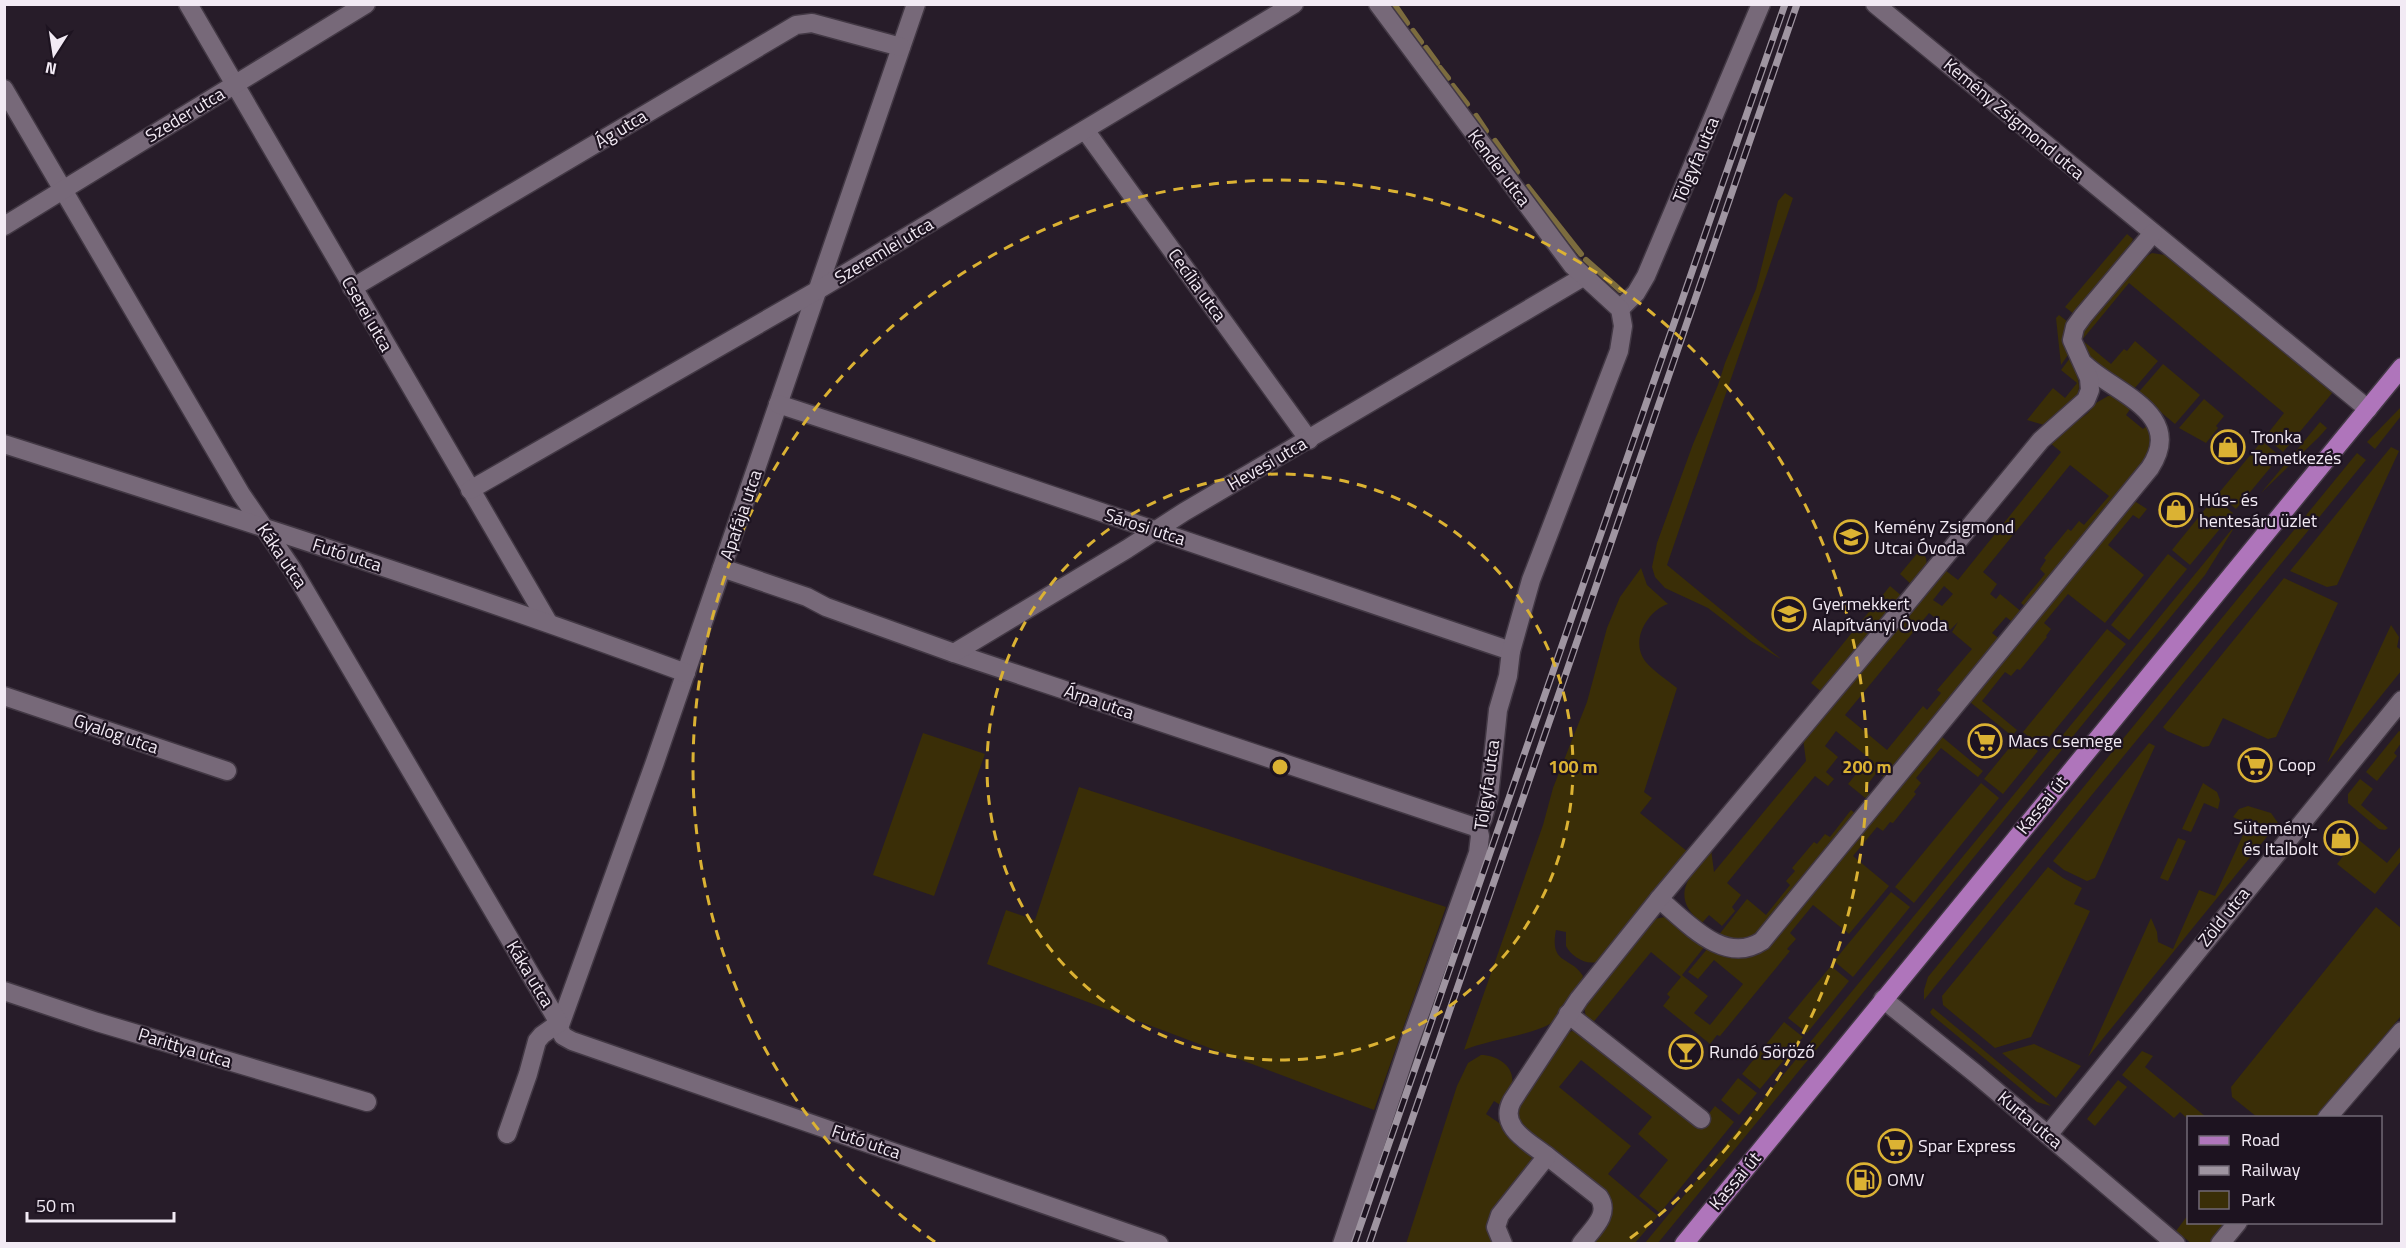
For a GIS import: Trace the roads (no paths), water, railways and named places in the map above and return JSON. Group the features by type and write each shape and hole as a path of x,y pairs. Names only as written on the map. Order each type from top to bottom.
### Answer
{"main road":[{"name":"Kassai út","path":"1684,1244 2402,367"}],"street":[{"name":"Cserei utca","path":"188,4 548,622"},
{"name":"Szeder utca","path":"4,226 366,4"},
{"name":"Apafája utca","path":"560,1023 686,673 916,4"},
{"name":"Szeremlei utca","path":"470,490 818,290 1294,4"},
{"name":"Kender utca","path":"1378,4 1555,243 1622,318"},
{"name":"Tölgyfa utca","path":"1342,1244 1410,1041 1478,853 1480,836 1478,828 1489,796 1495,726 1508,676 1510,651 1531,580 1619,351 1622,318 1646,276 1761,4"},
{"name":"Kemény Zsigmond utca","path":"1875,4 2368,409"},
{"name":"Ág utca","path":"352,288 796,25 816,24 901,47"},
{"name":"Káka utca","path":"4,89 241,494 299,580 560,1023"},
{"name":"Cecília utca","path":"1085,130 1309,440"},
{"path":"1581,1244 1602,1217 1603,1203 1599,1197 1513,1128 1508,1120 1508,1110 1568,1014 1659,899 2041,440 2083,404 2090,386 2088,373 2073,343 2075,327 2153,233"},
{"name":"Hevesi utca","path":"954,653 1184,512 1583,277"},
{"path":"1659,899 1707,938 1722,947 1740,950 1762,941 2150,468 2160,446 2160,434 2154,421 2138,401 2102,379 2082,362"},
{"name":"Sárosi utca","path":"778,404 1510,651"},
{"name":"Futó utca","path":"4,444 548,622 686,673"},
{"name":"Árpa utca","path":"722,568 807,597 826,607 954,653 1478,828"},
{"name":"Gyalog utca","path":"4,696 227,771"},
{"name":"Zöld utca","path":"2048,1135 2402,700"},
{"name":"Parittya utca","path":"4,991 97,1022 367,1102"},
{"name":"Kurta utca","path":"1883,999 2176,1244"},
{"path":"1568,1014 1701,1119"},
{"path":"507,1134 537,1041 548,1030 560,1023"},
{"name":"Futó utca","path":"560,1023 563,1036 572,1041 1159,1244"},
{"path":"2329,1116 2402,1031"},
{"path":"1503,1244 1496,1227 1500,1215 1547,1156"},
{"path":"2220,1244 2236,1224"}],"waterway":[{"path":"1394,4 1407,23"},
{"path":"1413,31 1421,42"},
{"path":"1426,48 1437,63"},
{"path":"1440,68 1448,78"},
{"path":"1453,86 1467,104"},
{"path":"1476,116 1486,131"},
{"path":"1495,141 1517,172"},
{"path":"1528,187 1581,254"},
{"path":"1586,260 1620,290"}],"railway":[{"path":"1354,1244 1785,4"},
{"path":"1369,1244 1797,4"}],"place":[{"name":"Tronka Temetkezés","path":"2228,447"},
{"name":"Hús- és hentesáru üzlet","path":"2176,510"},
{"name":"Kemény Zsigmond Utcai Óvoda","path":"1851,537"},
{"name":"Gyermekkert Alapítványi Óvoda","path":"1789,614"},
{"name":"Macs Csemege","path":"1985,741"},
{"name":"Coop","path":"2255,765"},
{"name":"Sütemény- és Italbolt","path":"2341,838"},
{"name":"Rundó Söröző","path":"1686,1052"},
{"name":"Spar Express","path":"1895,1146"},
{"name":"OMV","path":"1864,1180"}]}
